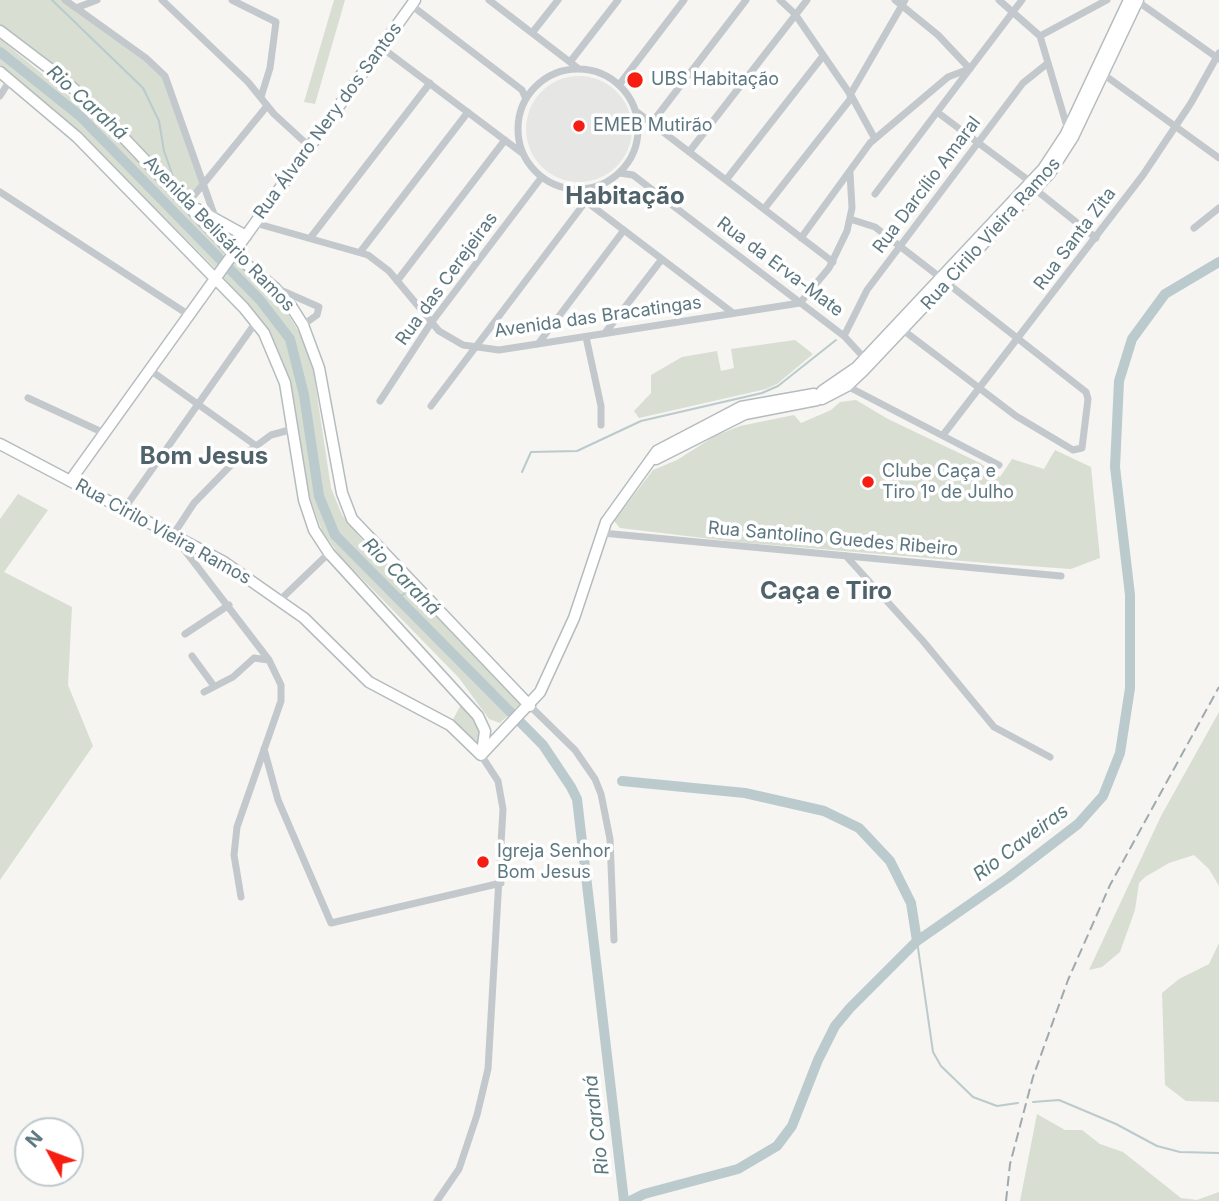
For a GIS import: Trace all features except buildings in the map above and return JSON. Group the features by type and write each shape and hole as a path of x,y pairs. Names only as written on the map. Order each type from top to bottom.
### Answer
{"main road":[{"name":"Rua Cirilo Vieira Ramos","path":"0,444 225,562 304,618 369,682 450,725 481,755 528,708 543,687 567,635 602,533 615,506 646,464 741,415 819,396 847,386 1063,156 1135,0"},
{"name":"Rua Cirilo Vieira Ramos","path":"1034,186 1068,130 1135,0"},
{"name":"Rua Álvaro Nery dos Santos","path":"70,481 413,3"},
{"name":"Avenida Belisário Ramos","path":"0,31 85,98 232,255 275,288 303,325 319,368 342,493 352,519 528,708"},
{"name":"Avenida Belisário Ramos","path":"0,72 77,137 256,322 281,369 309,516 329,553 478,716 485,731 481,755"},
{"path":"187,204 246,236"},
{"name":"Rua Cirilo Vieira Ramos","path":"819,396 868,361 903,330 944,281"}],"street":[{"path":"65,0 146,58 165,76 216,220"},
{"path":"76,8 97,0"},
{"path":"162,0 310,147"},
{"path":"232,0 276,22 270,68 261,97"},
{"path":"532,33 558,0"},
{"path":"570,62 618,0"},
{"path":"619,85 684,0"},
{"path":"651,124 746,0"},
{"path":"780,0 795,14 851,96 875,139"},
{"path":"689,152 807,0"},
{"path":"999,0 1040,36 1068,130"},
{"path":"875,194 1022,0"},
{"path":"1040,36 1107,0"},
{"path":"1135,0 1218,56"},
{"path":"494,2 580,69 601,73 619,85 636,112 833,262"},
{"path":"764,209 851,96 900,2 970,69"},
{"path":"413,3 522,90 526,99"},
{"path":"382,47 522,153 541,177 570,189 733,313"},
{"name":"Rua Santa Zita","path":"943,435 1096,238 1176,127 1218,56"},
{"path":"726,180 823,57"},
{"name":"Rua Darcílio Amaral","path":"844,336 861,300 900,246 1023,83 1048,63"},
{"path":"522,153 518,120 526,99 548,77 580,69"},
{"path":"801,238 875,139 948,77 970,69"},
{"path":"1103,74 1219,158"},
{"path":"1,91 10,80"},
{"path":"311,237 429,83"},
{"path":"522,90 532,91"},
{"path":"187,204 267,106"},
{"path":"361,251 468,112"},
{"path":"570,189 592,188 620,173 636,147 639,130 636,112"},
{"path":"937,112 1034,186 1096,238"},
{"path":"397,281 505,140"},
{"name":"Rua da Erva-Mate","path":"628,163 633,174 844,336 868,361"},
{"path":"620,173 633,174"},
{"path":"800,303 833,262 850,219 850,173"},
{"name":"Rua das Cerejeiras","path":"380,401 430,323 541,177"},
{"path":"0,192 189,315"},
{"path":"431,406 586,201"},
{"path":"1194,228 1219,208"},
{"path":"850,219 875,227 1086,392 1083,445 1079,450 1073,450 1025,422 903,330"},
{"name":"Avenida das Bracatingas","path":"255,223 361,251 382,264 430,323 450,339 475,348 499,350 800,303"},
{"path":"538,344 624,230"},
{"path":"605,334 662,259"},
{"path":"275,288 319,307 317,315 303,325"},
{"path":"124,509 256,322"},
{"path":"586,337 601,406 601,425"},
{"path":"150,370 255,445"},
{"path":"847,386 999,465"},
{"path":"28,398 104,433"},
{"path":"241,897 235,841 242,809 282,692 278,676 269,660 173,535 204,492 255,445 271,435 293,429"},
{"name":"Rua Santolino Guedes Ribeiro","path":"602,533 1061,576"},
{"path":"280,600 329,553"},
{"path":"846,556 923,641 994,727 1050,757"},
{"path":"185,634 229,605"},
{"path":"192,656 214,687"},
{"path":"204,691 233,677 254,658 269,660"},
{"name":"Avenida Belisário Ramos","path":"528,708 575,750 595,779 601,794 610,839 614,940"},
{"path":"264,748 278,800 331,923 501,883"},
{"path":"437,1201 459,1169 484,1088 501,883 501,791 481,755"}],"shaded area":[{"path":"0,0 65,0 165,76 204,183 187,204 106,119 0,31"},
{"path":"334,0 345,0 315,104 304,102"},
{"path":"0,39 115,134 226,250 216,269 63,117 0,65"},
{"name":"EMEB Mutirão","path":"579,76 599,80 616,92 628,109 632,129 628,149 616,166 599,178 579,182 559,178 542,166 530,149 526,129 530,109 542,92 559,80"},
{"path":"235,260 277,296 302,337 313,369 331,488 342,515 363,541 519,701 519,705 500,723 489,719 459,678 340,556 322,531 308,493 283,363 262,321 223,277"},
{"path":"795,340 813,354 777,384 766,389 639,418 634,411 651,393 651,375 682,357 717,351 721,371 734,368 731,349"},
{"name":"Clube Caça e Tiro 1º de Julho","path":"856,400 888,419 980,463 1000,477 1012,459 1044,469 1055,450 1091,467 1100,558 1071,569 987,563 737,542 620,528 614,521 653,470 677,460 715,436 740,426 794,415 801,423 831,410 840,402"},
{"path":"18,494 48,510 4,572 72,607 68,685 93,746 0,880 0,519"},
{"path":"464,699 482,724 481,755 450,725"},
{"path":"1219,712 1219,886 1209,869 1194,855 1169,863 1145,877 1139,883 1135,910 1120,952 1102,967 1089,970 1161,816"},
{"path":"1219,943 1219,1102 1186,1101 1165,1085 1162,993 1179,979 1209,964"},
{"path":"1037,1114 1065,1130 1082,1130 1100,1144 1123,1152 1181,1198 1197,1200 1219,1192 1219,1201 1020,1201"}],"waterway":[{"path":"52,0 143,88 159,121 164,151 177,188"},
{"name":"Rio Carahá","path":"0,52 80,116 260,300 290,339 304,395 319,496 335,535 543,745 571,787 577,799 624,1201"},
{"name":"Rio Caveiras","path":"630,1201 644,1194 738,1169 777,1146 792,1126 818,1060 835,1026 850,1008 917,941 1009,877 1078,824 1103,796 1120,753 1130,688 1130,595 1115,467 1119,381 1132,339 1165,294 1219,262"},
{"path":"522,472 531,452 577,451 641,421 762,393 778,386 836,340"},
{"path":"398,599 408,590"},
{"path":"622,781 745,793 824,811 859,828 890,861 911,903 917,941"},
{"path":"917,941 933,1052 941,1066 973,1097 997,1106 1018,1103"},
{"path":"1033,1102 1059,1100 1116,1124 1157,1146 1180,1152 1219,1153"}],"railway":[{"path":"1006,1201 1010,1164 1033,1077 1068,980 1110,885 1219,687"}],"place":[{"name":"UBS Habitação","path":"635,80"},
{"name":"EMEB Mutirão","path":"579,126"},
{"name":"Clube Caça e Tiro 1º de Julho","path":"868,482"},
{"name":"Igreja Senhor Bom Jesus","path":"483,862"}],"district":[{"name":"Habitação","path":"625,197"},
{"name":"Bom Jesus","path":"204,457"},
{"name":"Caça e Tiro","path":"826,592"}]}
